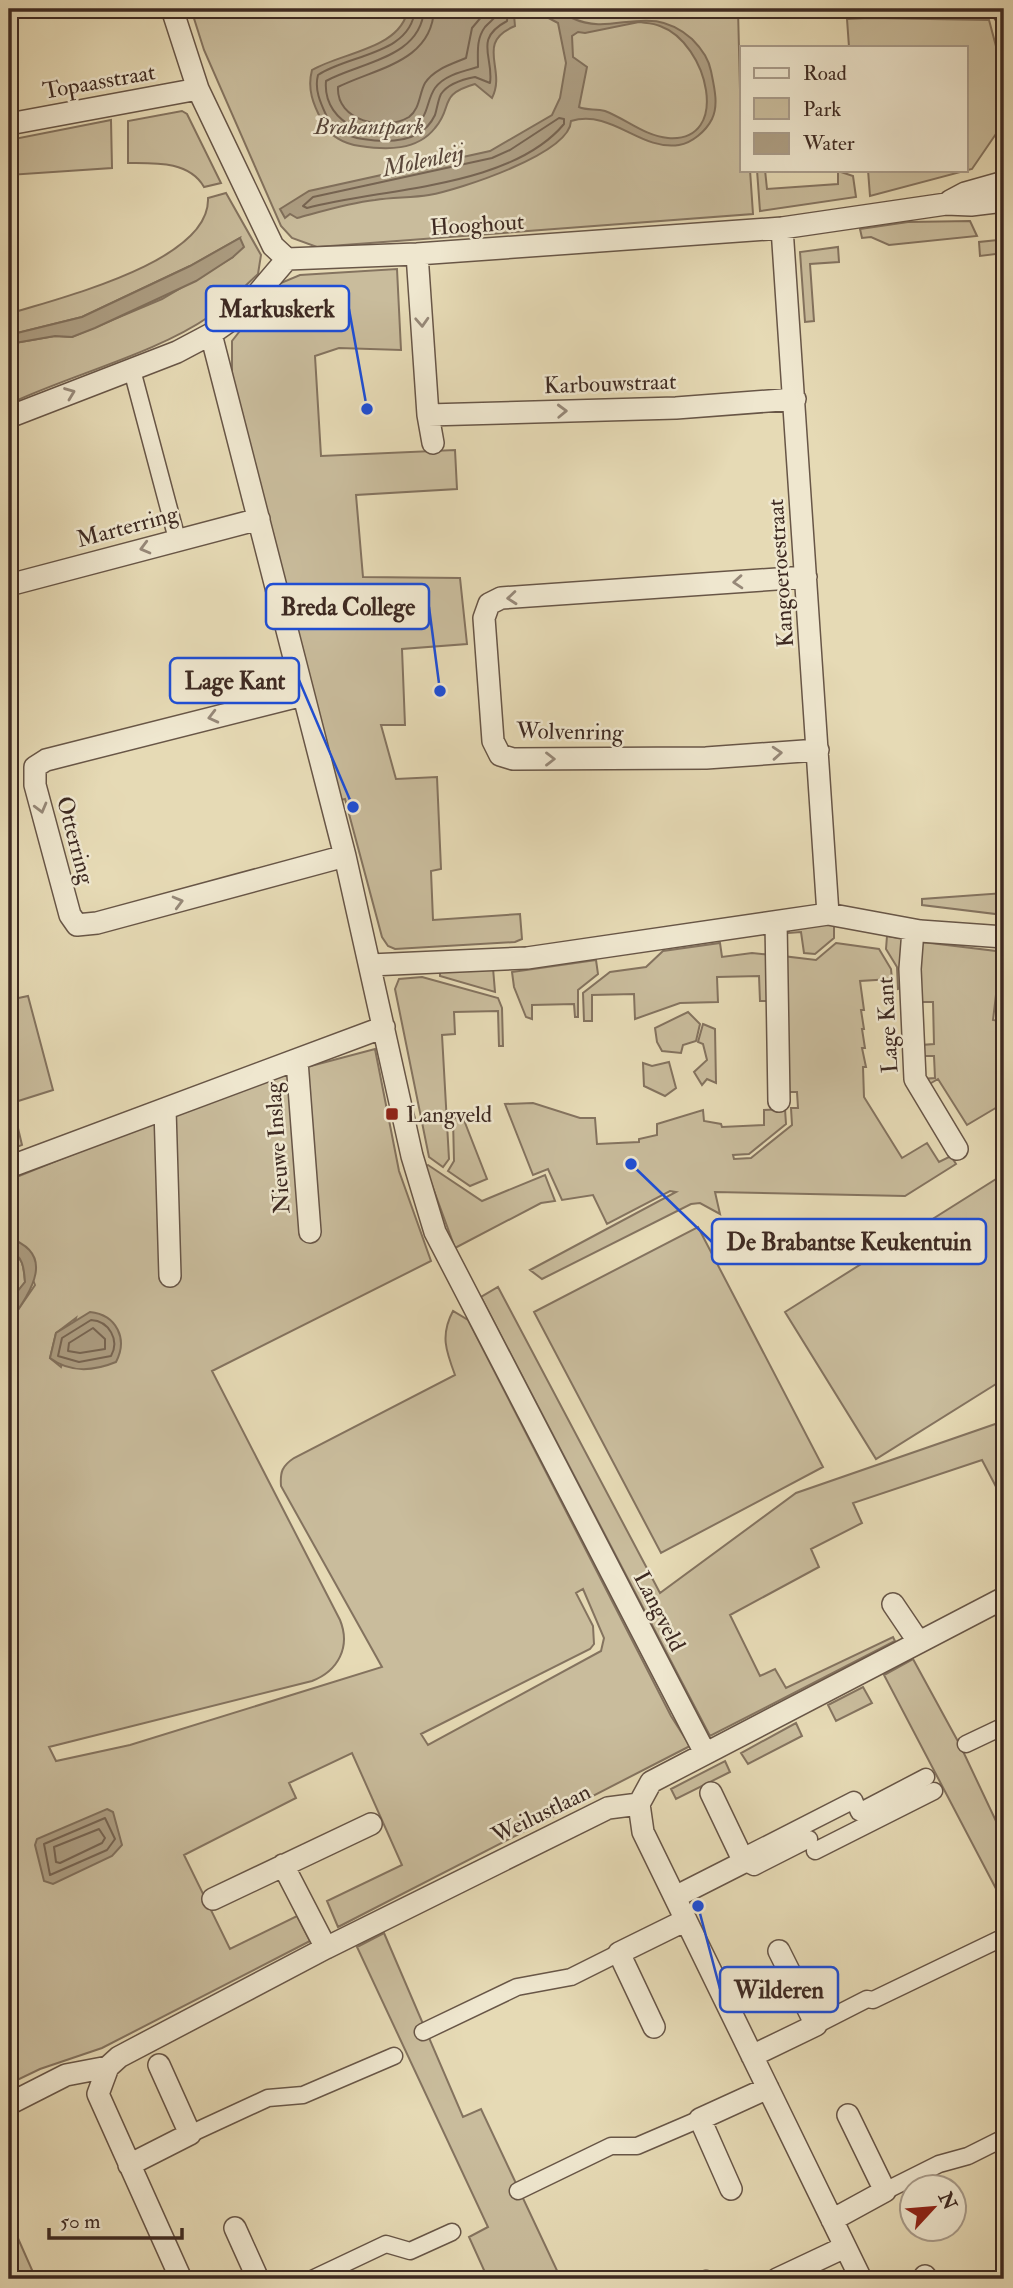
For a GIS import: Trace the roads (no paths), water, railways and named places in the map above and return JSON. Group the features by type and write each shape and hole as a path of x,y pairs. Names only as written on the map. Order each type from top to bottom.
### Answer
{"street":[{"path":"9,416 177,352 211,334 241,313 287,259 273,246 198,89 172,9"},
{"name":"Topaasstraat","path":"9,124 198,89"},
{"name":"Hooghout","path":"946,204 965,193 1004,182"},
{"name":"Hooghout","path":"287,259 417,254 782,228 946,204 971,205 1004,201"},
{"name":"Kangoeroestraat","path":"782,228 828,914"},
{"path":"417,254 428,415 433,443"},
{"path":"211,334 345,856 384,1027"},
{"path":"132,370 177,539"},
{"name":"Karbouwstraat","path":"428,415 676,408 794,399"},
{"name":"Marterring","path":"9,585 258,519"},
{"name":"Wolvenring","path":"806,576 501,598 489,604 484,618 493,741 500,755 513,759 706,758 818,750"},
{"name":"Otterring","path":"303,695 46,760 35,766 35,785 41,811 70,915 77,925 97,923 345,856"},
{"path":"370,965 527,958 828,914 914,930 1004,937"},
{"path":"776,922 779,1101"},
{"name":"Lage Kant","path":"914,930 910,969 915,1079 957,1149"},
{"name":"Nieuwe Inslag","path":"9,1167 384,1027"},
{"name":"Langveld","path":"384,1027 412,1156 435,1232 705,1753"},
{"name":"Nieuwe Inslag","path":"297,1061 310,1232"},
{"path":"165,1109 170,1276"},
{"path":"861,2279 643,1832 639,1804 651,1782 1004,1598"},
{"path":"893,1604 918,1642"},
{"path":"966,1744 1004,1726"},
{"path":"711,1793 744,1862 754,1867 812,1845 930,1784"},
{"path":"675,1897 744,1862 748,1854 854,1800 862,1819"},
{"name":"Weilustlaan","path":"9,2104 66,2075 108,2067 120,2057 326,1948 608,1808 639,1804"},
{"path":"213,1899 371,1824"},
{"path":"282,1865 326,1948"},
{"path":"423,2032 517,1987 571,1977 687,1920"},
{"path":"752,2056 867,1999 873,2000 1004,1937"},
{"path":"779,1951 816,2025"},
{"path":"619,1953 654,2027"},
{"path":"129,2165 268,2098 303,2095 394,2056"},
{"path":"159,2064 190,2134"},
{"path":"108,2067 98,2094 181,2279"},
{"path":"518,2191 611,2146 637,2146 768,2088"},
{"path":"848,2115 885,2191"},
{"path":"700,2119 731,2189"},
{"path":"832,2220 939,2164 968,2156 1004,2138"},
{"path":"235,2228 258,2279"},
{"path":"312,2279 386,2244 410,2251 452,2232"},
{"path":"777,2279 845,2247"}],"water":[{"path":"408,9 517,9 514,15 515,26 496,40 496,87 492,98 475,84 455,92 435,128 428,136 410,145 380,148 343,141 329,131 316,109 311,90 312,70 383,41 403,22"},
{"path":"517,9 567,9 572,18 587,23 646,20 676,28 692,39 710,67 716,102 709,123 689,142 665,145 600,121 571,121 566,133 533,158 463,186 429,195 356,203 297,218 290,214 285,218 280,209 309,191 490,151 552,115 560,98 566,63 558,23 541,14","holes":["639,22 658,25 677,36 690,51 700,70 706,90 706,109 700,125 688,135 660,137 605,111 579,107 587,67 573,57 572,36 578,32 585,33"]},
{"path":"240,238 244,247 196,281 95,328 72,337 55,336 9,344 9,335 82,317 190,266"},
{"path":"9,1238 24,1245 33,1255 36,1265 31,1288 9,1323 9,1302 25,1282 20,1259 9,1251"},
{"path":"90,1312 107,1318 118,1330 121,1345 116,1362 82,1369 66,1366 50,1358 56,1333"},
{"path":"107,1809 113,1812 122,1845 112,1856 53,1884 44,1881 35,1845 37,1839"}],"place":[{"name":"Markuskerk","path":"367,409"},
{"name":"Breda College","path":"440,691"},
{"name":"Lage Kant","path":"353,807"},
{"name":"Langveld","path":"392,1114"},
{"name":"De Brabantse Keukentuin","path":"631,1164"},
{"name":"Wilderen","path":"698,1906"}],"park label":[{"name":"Brabantpark","path":"369,126"}],"water label":[{"name":"Molenleij","path":"423,160"}]}
